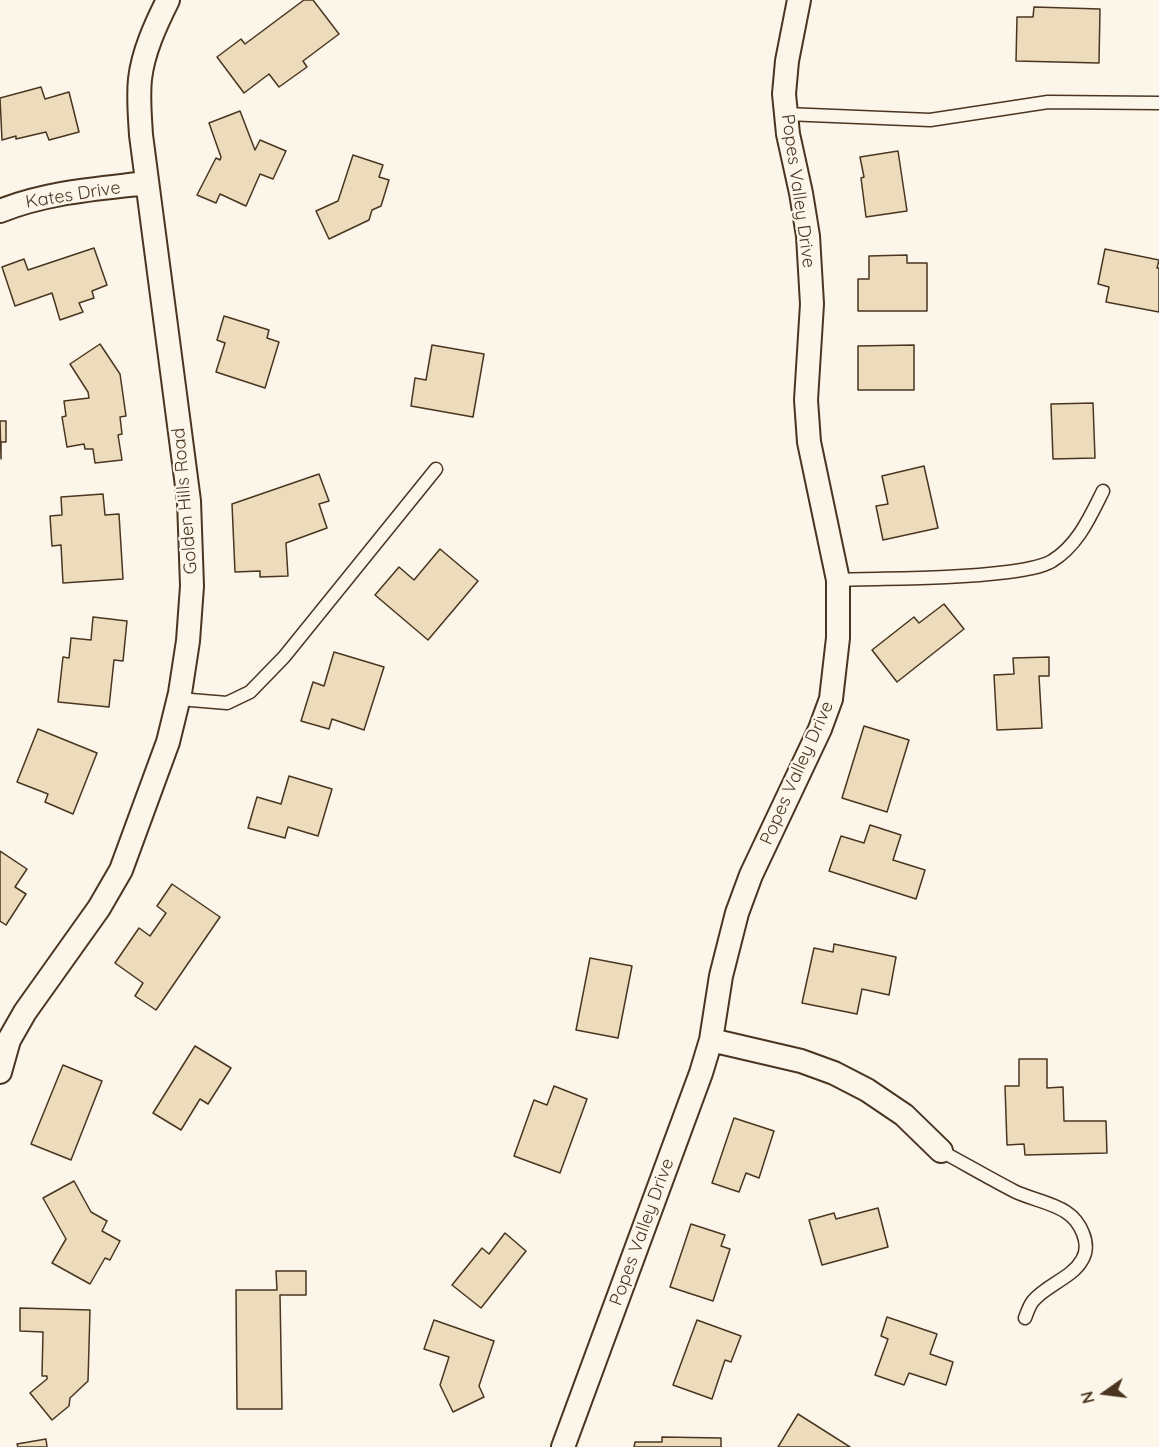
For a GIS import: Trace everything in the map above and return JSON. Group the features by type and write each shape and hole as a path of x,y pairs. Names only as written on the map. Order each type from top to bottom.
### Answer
{"street":[{"name":"Golden Hills Road","path":"0,1072 9,1040 25,1012 99,909 121,870 168,742 179,699 188,641 192,586 189,501 140,117 140,77 156,25 168,0"},
{"name":"Popes Valley Drive","path":"563,1447 702,1073 711,1040 721,976 737,913 751,876 820,729 831,699 838,638 838,580 809,442 806,400 812,304 808,236 788,134 784,94 787,61 799,0"},
{"name":"Kates Drive","path":"0,211 23,202 53,195 147,183"},
{"path":"711,1040 801,1061 834,1073 867,1090 904,1115 940,1151"}],"lane":[{"path":"786,114 930,120 1048,102 1159,103"},
{"path":"179,699 227,703 250,692 284,657 436,469"},
{"path":"838,580 983,575 1026,569 1050,562 1067,549 1084,529 1103,492"},
{"path":"940,1151 1016,1192 1066,1212 1079,1225 1084,1236 1086,1250 1082,1260 1073,1271 1048,1287 1031,1303 1025,1318"}],"building":[{"path":"304,0 313,0 339,34 303,61 307,67 279,87 269,74 244,93 217,57 241,39 245,44"},
{"path":"1034,7 1100,9 1099,63 1016,61 1017,17 1033,17"},
{"path":"41,87 45,99 69,92 79,132 49,140 46,132 2,140 0,98"},
{"path":"240,111 255,150 260,140 286,151 273,179 260,174 246,206 220,194 216,203 197,195 216,158 220,160 221,157 209,123"},
{"path":"898,151 907,211 866,217 861,178 864,177 860,157"},
{"path":"353,155 383,165 379,177 389,180 381,206 372,210 369,220 329,239 316,211 338,201"},
{"path":"94,248 107,285 92,291 94,298 79,303 83,312 60,320 52,293 15,306 2,267 24,259 28,270"},
{"path":"1105,249 1159,260 1157,268 1159,268 1159,312 1106,302 1109,287 1098,284"},
{"path":"907,255 907,263 927,263 927,311 858,311 858,279 869,279 869,256"},
{"path":"224,316 269,330 267,338 279,342 265,388 216,372 225,343 217,340"},
{"path":"100,344 120,374 126,416 120,417 122,434 118,435 122,460 95,463 93,449 85,449 84,444 67,447 62,417 66,416 64,401 89,398 88,392 70,364"},
{"path":"432,345 484,354 473,417 411,406 415,378 426,380"},
{"path":"914,345 914,390 858,390 858,346"},
{"path":"1093,403 1095,458 1053,459 1051,404"},
{"path":"0,421 6,421 6,442 1,442 1,459"},
{"path":"924,466 938,528 883,540 876,506 888,504 882,476"},
{"path":"319,474 329,501 319,504 327,528 286,543 288,576 260,577 260,571 235,572 232,504"},
{"path":"103,494 105,515 119,514 123,579 63,583 61,545 52,546 50,516 62,515 61,497"},
{"path":"440,549 478,581 428,640 375,595 399,567 414,580"},
{"path":"944,604 964,629 897,682 872,650 914,617 919,623"},
{"path":"93,617 127,621 123,661 114,660 109,707 58,702 63,657 69,658 71,638 91,640"},
{"path":"334,652 384,667 364,730 332,719 329,729 301,721 313,682 324,686"},
{"path":"1049,657 1049,676 1039,676 1042,728 997,730 994,675 1014,674 1013,658"},
{"path":"864,726 909,740 887,812 842,798"},
{"path":"38,729 97,753 73,814 45,802 48,794 17,782"},
{"path":"289,776 332,789 318,836 288,827 285,838 248,828 257,797 281,804"},
{"path":"870,825 901,835 893,860 925,870 916,899 829,871 841,836 864,843"},
{"path":"0,851 27,869 15,887 26,894 6,925 0,921"},
{"path":"172,884 220,917 156,1010 135,996 143,983 115,963 139,928 150,936 166,913 157,906"},
{"path":"834,944 896,957 889,995 862,989 857,1014 802,1003 814,948 833,952"},
{"path":"590,958 632,966 618,1038 576,1030"},
{"path":"195,1046 231,1068 208,1104 200,1099 181,1130 153,1113"},
{"path":"1019,1059 1047,1059 1047,1088 1063,1087 1064,1121 1106,1121 1107,1153 1025,1155 1024,1144 1007,1145 1005,1086 1019,1086"},
{"path":"63,1065 102,1081 71,1160 31,1144"},
{"path":"554,1086 587,1099 560,1173 514,1156 534,1100 547,1105"},
{"path":"734,1118 774,1131 759,1178 746,1173 739,1192 712,1183"},
{"path":"74,1181 91,1212 107,1221 102,1231 120,1241 110,1260 105,1258 90,1284 52,1263 66,1239 43,1198"},
{"path":"878,1208 888,1247 822,1265 809,1220 834,1213 836,1219"},
{"path":"691,1224 725,1235 721,1246 730,1249 713,1301 670,1287"},
{"path":"505,1233 526,1251 481,1308 452,1285 482,1248 489,1254"},
{"path":"276,1271 306,1271 306,1295 280,1295 282,1409 237,1409 236,1290 277,1290"},
{"path":"20,1308 90,1310 88,1381 70,1398 69,1406 52,1420 30,1393 47,1379 47,1376 42,1376 43,1332 20,1331"},
{"path":"887,1317 937,1334 930,1354 953,1362 946,1385 909,1373 904,1385 875,1375 888,1339 881,1336"},
{"path":"434,1320 494,1341 479,1386 484,1397 453,1412 440,1385 449,1357 424,1349"},
{"path":"697,1320 741,1336 731,1362 725,1360 712,1399 673,1385"},
{"path":"798,1414 850,1447 778,1447"},
{"path":"662,1437 721,1438 721,1447 634,1447 635,1442 662,1442"},
{"path":"46,1439 47,1447 18,1447 17,1444"}]}
